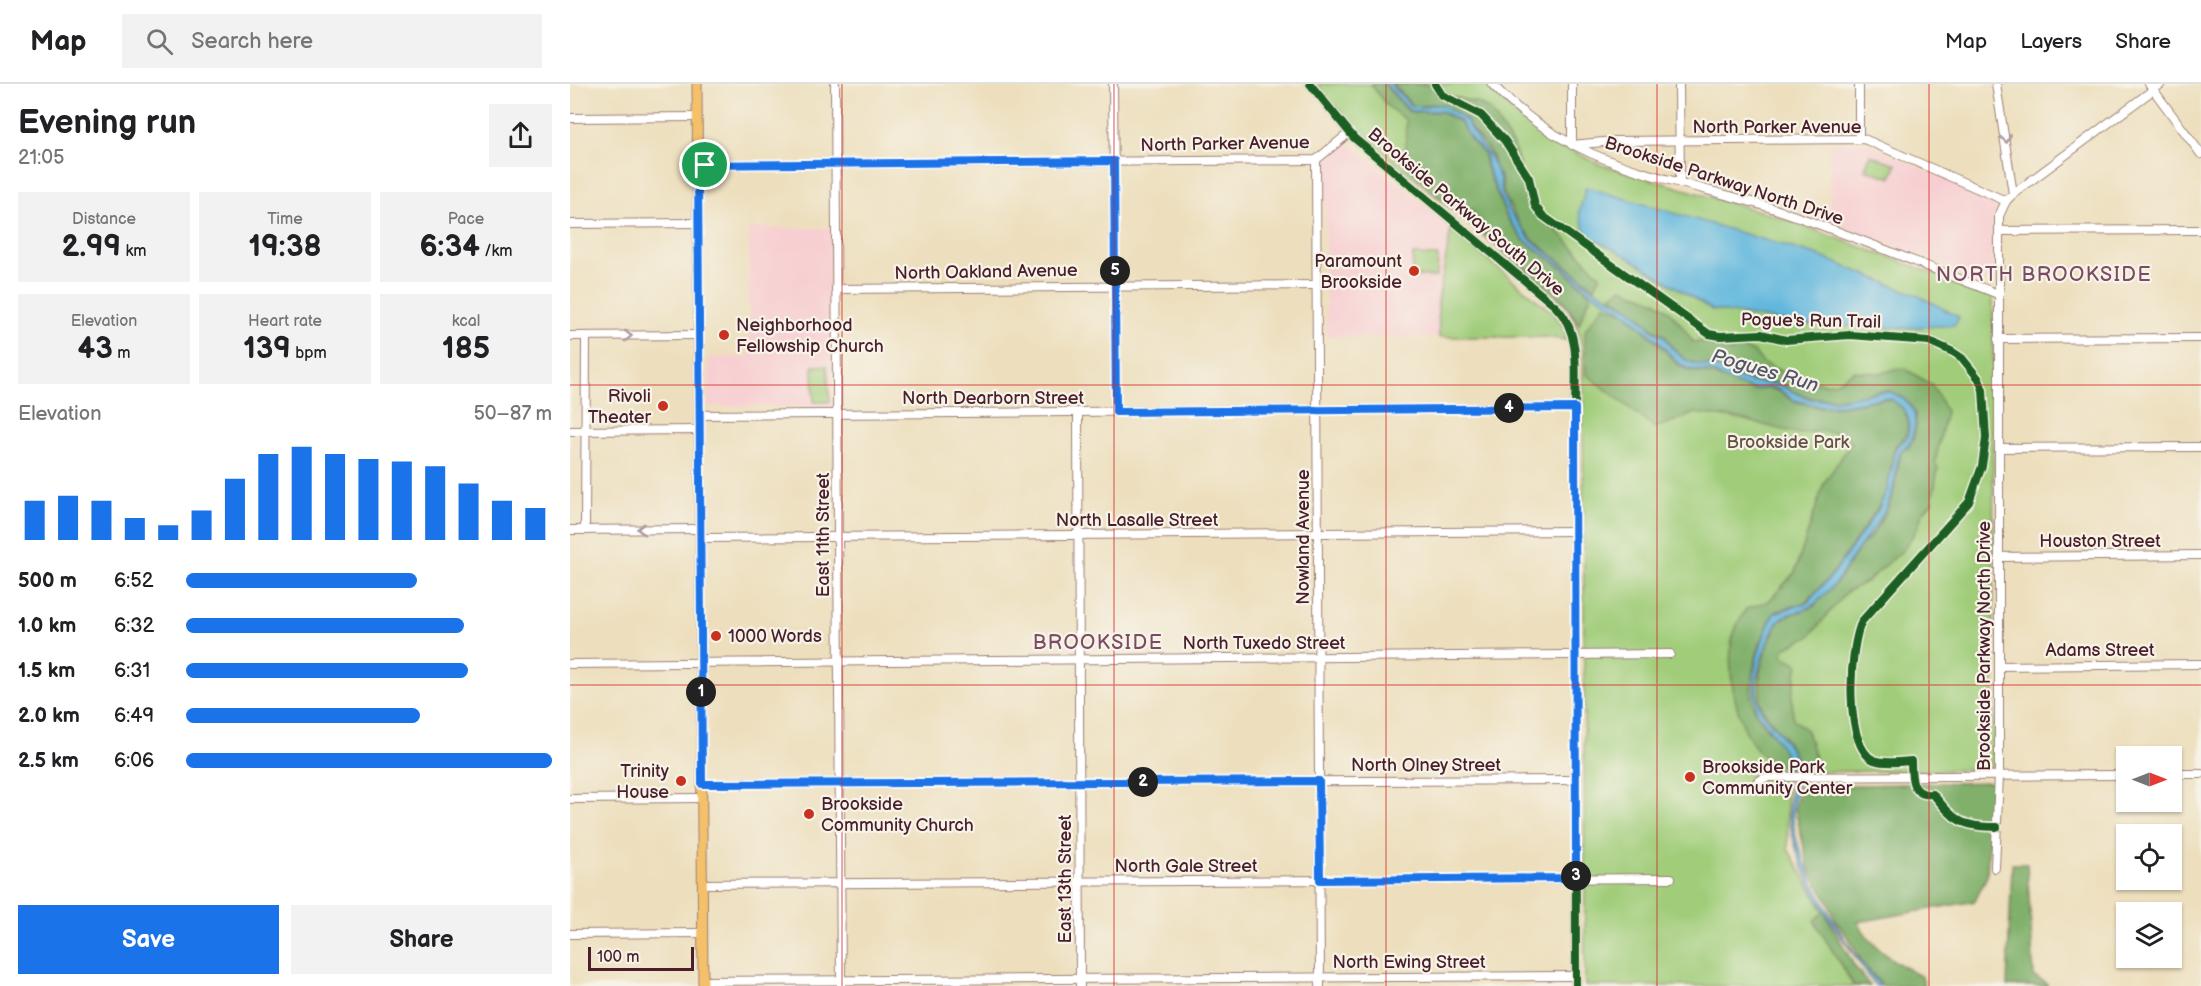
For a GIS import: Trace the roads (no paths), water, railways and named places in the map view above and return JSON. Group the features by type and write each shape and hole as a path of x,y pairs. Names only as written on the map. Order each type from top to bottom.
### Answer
{"main road":[{"path":"697,84 703,984"},
{"name":"Brookside Parkway South Drive","path":"1310,84 1349,133 1558,309 1569,326 1574,340 1576,981"}],"street":[{"name":"East 11th Street","path":"835,84 841,983"},
{"path":"1113,84 1116,412"},
{"name":"Brookside Parkway North Drive","path":"1492,84 1525,115 1572,146 1616,164 1805,220 1998,294 1999,775 1995,868"},
{"path":"1572,84 1572,146"},
{"path":"1679,84 1680,183"},
{"path":"1858,84 1859,140"},
{"path":"1996,84 2013,194"},
{"path":"1998,294 1999,216 2006,201 2152,87 2161,84"},
{"path":"2152,87 2201,154"},
{"path":"570,118 697,117"},
{"name":"North Parker Avenue","path":"698,165 1316,160 1349,133"},
{"name":"North Parker Avenue","path":"1572,146 1614,141 1864,139 2006,201"},
{"name":"Nowland Avenue","path":"1316,160 1320,982"},
{"path":"570,224 698,223"},
{"path":"1999,231 2201,230"},
{"name":"North Oakland Avenue","path":"836,289 1316,285"},
{"path":"570,336 699,335"},
{"path":"585,530 586,336"},
{"path":"1998,339 2201,338"},
{"name":"North Dearborn Street","path":"699,415 1575,408"},
{"name":"East 13th Street","path":"1078,412 1080,983"},
{"path":"570,431 699,430"},
{"path":"1999,448 2201,447"},
{"name":"North Lasalle Street","path":"570,530 838,537 1575,531"},
{"name":"Houston Street","path":"1999,557 2201,555"},
{"name":"North Tuxedo Street","path":"570,664 1670,654"},
{"name":"Adams Street","path":"1999,666 2201,664"},
{"path":"2182,774 2201,774"},
{"path":"1756,783 1769,777 2116,775"},
{"name":"North Olney Street","path":"702,784 1576,780"},
{"path":"570,799 702,798"},
{"name":"North Gale Street","path":"702,884 1671,878"},
{"path":"570,934 703,933"},
{"name":"North Ewing Street","path":"703,984 1576,981"}],"water":[{"path":"1385,84 1391,84 1410,105 1422,107 1444,105 1467,121 1490,157 1511,213 1530,239 1595,290 1631,309 1653,330 1664,336 1671,347 1684,359 1696,364 1714,366 1751,382 1779,384 1810,399 1836,400 1890,392 1903,398 1914,413 1915,424 1912,440 1907,447 1901,450 1892,494 1882,516 1824,596 1810,607 1778,621 1763,655 1757,689 1761,709 1788,745 1796,762 1797,780 1793,820 1804,862 1840,931 1881,986 1876,986 1872,981 1836,929 1818,900 1804,870 1790,823 1790,775 1787,760 1781,746 1756,710 1754,677 1761,645 1774,613 1807,603 1834,573 1878,510 1887,490 1896,447 1908,437 1909,421 1905,410 1891,399 1883,398 1844,405 1818,406 1794,400 1778,389 1770,387 1753,389 1711,372 1689,369 1678,363 1660,343 1626,313 1593,294 1562,267 1523,239 1508,218 1487,167 1485,154 1470,138 1460,121 1441,111 1410,111"},
{"path":"1586,187 1819,256 1919,296 1959,317 1955,325 1905,328 1810,325 1712,310 1628,257 1587,235 1579,213"}],"place":[{"name":"Paramount Brookside","path":"1414,271"},
{"name":"Neighborhood Fellowship Church","path":"724,335"},
{"name":"Rivoli Theater","path":"663,406"},
{"name":"1000 Words","path":"716,636"},
{"name":"Brookside Park Community Center","path":"1690,777"},
{"name":"Trinity House","path":"681,781"},
{"name":"Brookside Community Church","path":"809,814"}],"district":[{"name":"NORTH BROOKSIDE","path":"2044,275"},
{"name":"BROOKSIDE","path":"1098,643"}],"water label":[{"name":"Pogues Run","path":"1765,371"}],"park label":[{"name":"Brookside Park","path":"1788,442"}]}
